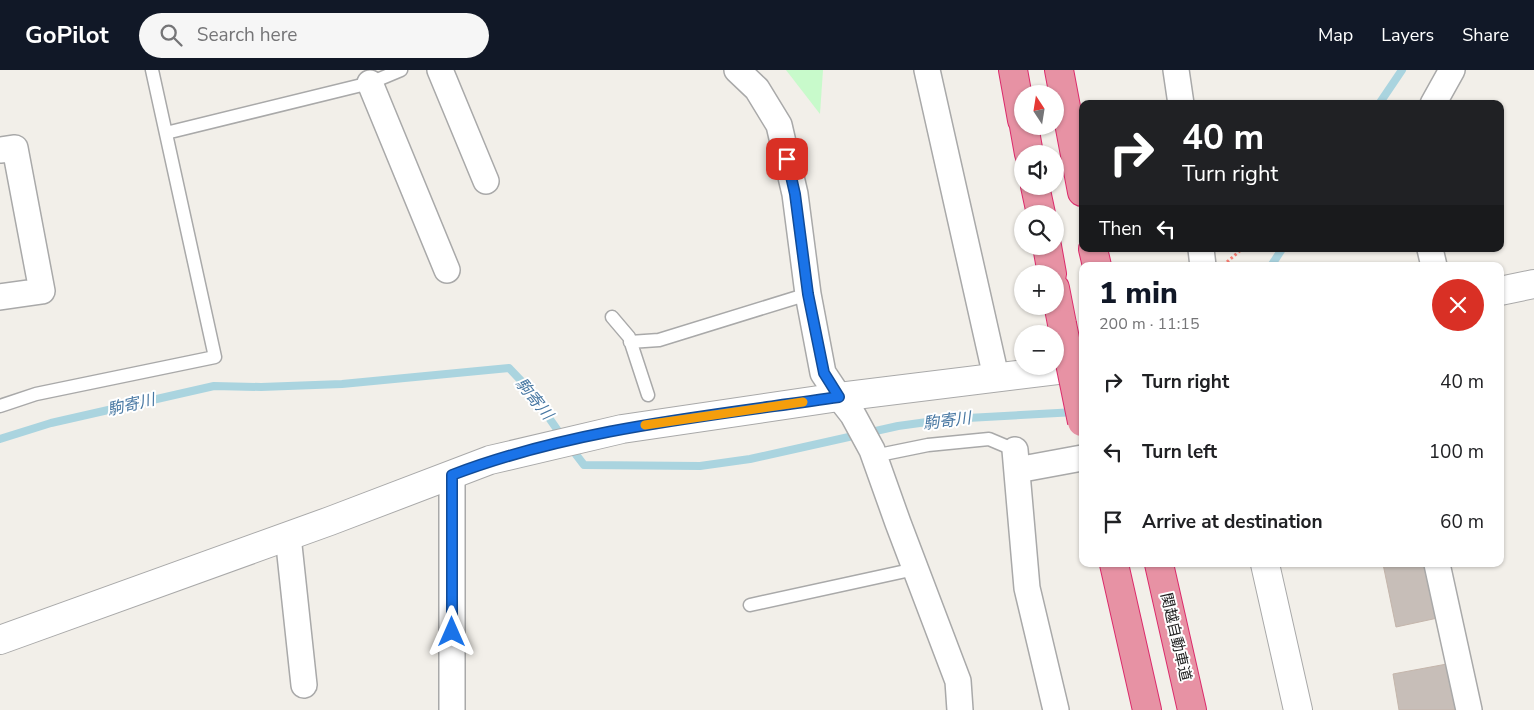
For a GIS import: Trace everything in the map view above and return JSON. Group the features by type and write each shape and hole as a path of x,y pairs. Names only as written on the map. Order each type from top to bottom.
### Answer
{"highway":[{"path":"1013,70 1016,85"},
{"path":"1059,70 1079,176"},
{"path":"1060,315 1079,407"},
{"path":"1115,567 1147,710"},
{"name":"関越自動車道","path":"1160,567 1192,710"}],"street":[{"path":"440,70 486,181"},
{"path":"738,70 757,89 778,125 795,194 808,294 824,373 846,406 873,453 958,681 960,710"},
{"path":"927,70 996,377"},
{"path":"1176,70 1180,100"},
{"path":"1435,100 1452,70"},
{"path":"370,83 447,270"},
{"path":"0,150 15,148 42,291 0,297"},
{"path":"1504,290 1534,284"},
{"path":"0,640 288,536 490,460 622,429 846,406 996,377 1079,366"},
{"path":"1056,710 1027,588 1016,460 1079,458"},
{"path":"452,475 452,710"},
{"path":"288,536 304,685"},
{"path":"1266,567 1298,710"},
{"path":"1438,567 1469,710"}],"lane":[{"path":"0,406 36,394 215,357 152,70"},
{"path":"166,133 370,83 401,70"},
{"path":"630,342 659,340 808,294"},
{"path":"612,317 629,337 648,395"},
{"path":"873,453 928,444 989,439 1016,460"},
{"path":"750,604 915,569"}],"path":[{"path":"1227,262 1239,252"}],"green space":[{"path":"786,70 823,70 820,114"}],"building":[{"path":"1384,567 1437,567 1447,616 1396,627"},
{"path":"1463,661 1471,710 1399,710 1393,674"}],"waterway":[{"name":"駒寄川","path":"1382,100 1402,70"},
{"name":"駒寄川","path":"1274,262 1280,252"},
{"name":"駒寄川","path":"0,439 51,423 214,386 261,387 342,384 509,368 529,389 563,438"},
{"name":"駒寄川","path":"571,448 584,465 700,466 750,459 898,426 949,419 1076,412"}],"slow traffic":[{"path":"645,425 803,402"}],"route":[{"path":"452,632 452,475 490,460 622,429 839,397 824,373 808,294 795,194 787,159"}]}
